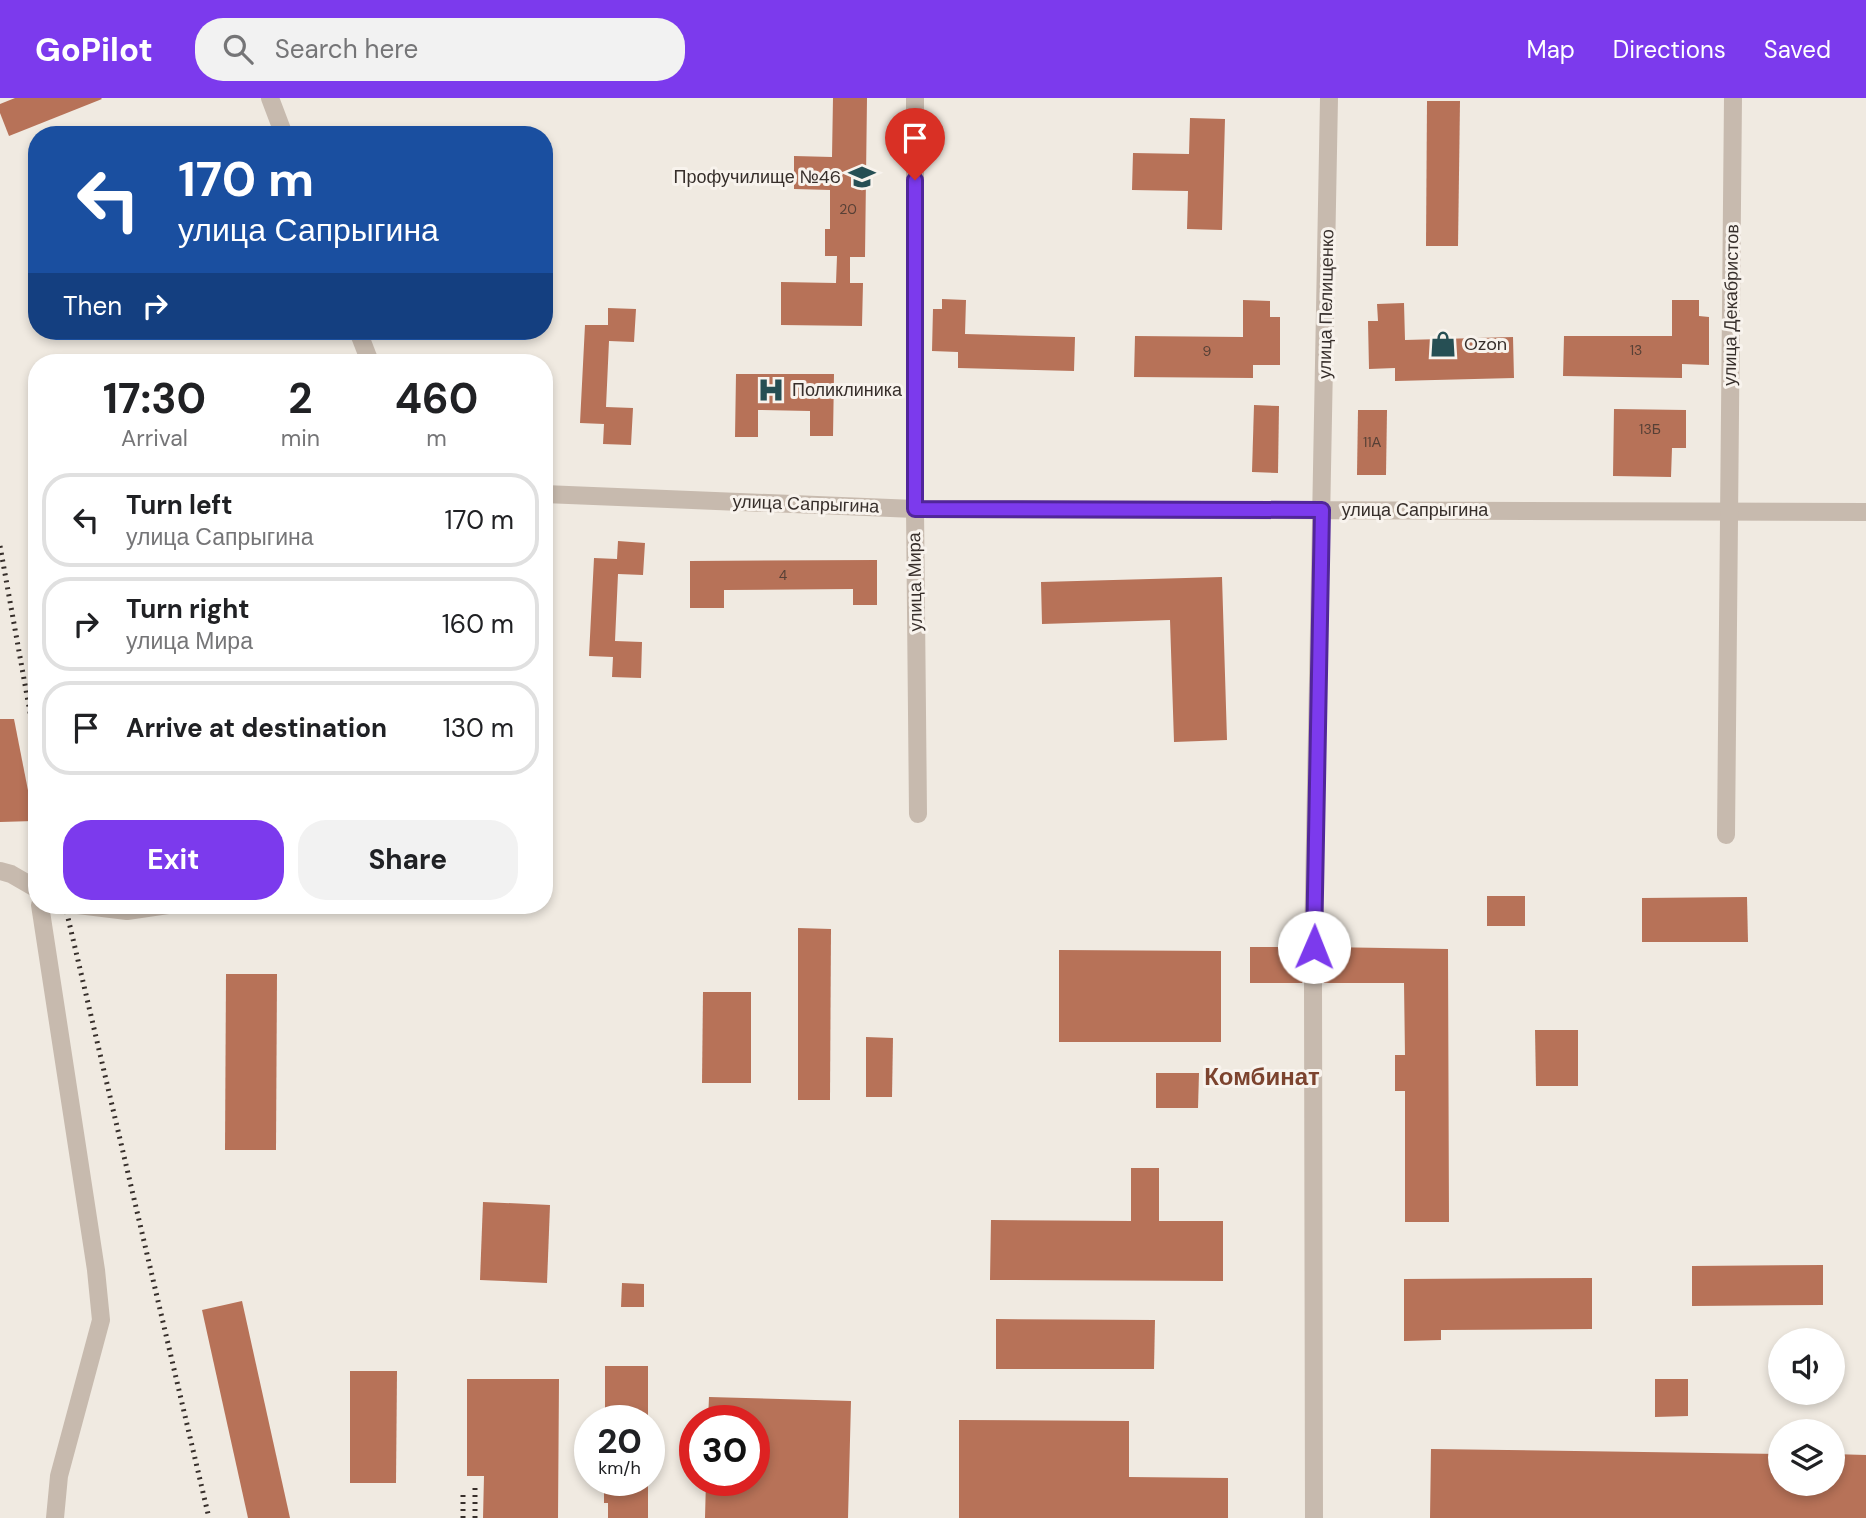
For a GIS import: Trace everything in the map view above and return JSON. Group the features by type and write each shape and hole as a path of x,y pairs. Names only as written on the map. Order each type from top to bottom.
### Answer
{"street":[{"path":"270,98 281,126"},
{"name":"улица Мира","path":"915,98 918,814"},
{"name":"улица Пелищенко","path":"1314,947 1329,98"},
{"name":"улица Декабристов","path":"1726,835 1733,98"},
{"name":"улица Сапрыгина","path":"553,494 915,509 1866,512"},
{"path":"0,871 28,884"},
{"path":"41,914 96,1270 101,1320 59,1476 55,1518"},
{"path":"1313,983 1314,1518"}],"building":[{"path":"15,98 102,99 34,126 28,126 28,128 9,136 0,113 0,104"},
{"path":"833,98 867,98 865,257 850,257 850,283 863,283 862,326 781,325 781,282 836,283 837,256 825,256 825,229 830,229 830,190 794,189 794,156 832,157"},
{"path":"1427,101 1460,101 1458,246 1426,246"},
{"path":"1190,118 1225,119 1222,230 1187,229 1188,191 1132,190 1133,153 1189,154"},
{"path":"942,299 966,300 965,334 1075,337 1074,371 958,368 958,352 932,351 933,309 942,309"},
{"path":"1243,300 1270,301 1270,317 1280,317 1280,365 1253,365 1253,378 1134,377 1135,336 1243,337"},
{"path":"1672,300 1699,300 1699,316 1709,317 1709,365 1682,364 1682,378 1563,376 1564,336 1672,336"},
{"path":"1404,303 1405,340 1513,337 1514,378 1395,381 1395,368 1369,369 1368,321 1378,321 1377,304"},
{"path":"608,308 636,309 634,342 609,341 606,407 633,408 631,445 603,444 604,424 580,423 585,325 608,325"},
{"path":"736,374 834,374 833,436 810,436 810,411 758,410 758,437 735,437"},
{"path":"1254,405 1279,406 1278,473 1252,472"},
{"path":"1614,409 1686,410 1686,448 1672,448 1671,477 1613,476"},
{"path":"1358,410 1387,410 1386,475 1357,475"},
{"path":"618,541 645,543 643,575 618,574 615,641 642,642 641,678 612,677 613,657 589,656 594,558 617,559"},
{"path":"877,560 877,605 853,605 853,589 724,590 724,608 690,608 690,561"},
{"path":"1222,577 1227,740 1174,742 1170,620 1042,624 1041,582"},
{"path":"0,719 14,719 28,790 28,821 0,822"},
{"path":"1487,896 1525,896 1525,926 1487,926"},
{"path":"1747,897 1748,942 1642,942 1642,898"},
{"path":"798,928 831,929 830,1100 798,1100"},
{"path":"1250,947 1302,947 1307,956 1313,958 1322,953 1324,947 1448,949 1449,1222 1405,1222 1405,1091 1395,1091 1395,1055 1405,1055 1404,983 1324,983 1322,977 1314,972 1307,974 1302,983 1250,983"},
{"path":"1059,950 1221,951 1221,1042 1059,1042"},
{"path":"226,974 277,974 276,1150 225,1150"},
{"path":"703,992 751,992 751,1083 702,1083"},
{"path":"1535,1030 1578,1030 1578,1086 1536,1086"},
{"path":"866,1037 893,1038 892,1097 866,1097"},
{"path":"1156,1073 1199,1073 1198,1108 1156,1108"},
{"path":"1131,1168 1159,1168 1159,1221 1223,1221 1223,1281 990,1280 991,1220 1131,1221"},
{"path":"483,1202 550,1205 547,1283 480,1280"},
{"path":"1823,1265 1823,1305 1692,1306 1692,1266"},
{"path":"1592,1278 1592,1329 1441,1330 1441,1340 1404,1341 1404,1279"},
{"path":"622,1283 644,1284 644,1307 621,1307"},
{"path":"242,1301 290,1518 248,1518 202,1310"},
{"path":"996,1319 1155,1320 1154,1369 996,1369"},
{"path":"605,1366 648,1366 648,1405 605,1405"},
{"path":"350,1371 397,1371 396,1483 350,1483"},
{"path":"467,1379 559,1379 558,1518 483,1518 484,1476 467,1476"},
{"path":"1655,1379 1688,1379 1688,1416 1655,1417"},
{"path":"709,1397 851,1401 848,1518 705,1518 706,1496 770,1496 770,1405 709,1405"},
{"path":"959,1420 1129,1421 1129,1477 1228,1478 1228,1518 959,1518"},
{"path":"1431,1449 1768,1454 1768,1496 1845,1496 1845,1454 1866,1455 1866,1518 1430,1518"},
{"path":"604,1496 648,1496 648,1518 608,1518 608,1503 604,1503"}],"tunnel":[{"path":"1313,947 1313,983"}],"railway":[{"path":"0,546 28,701"},
{"path":"67,914 209,1518"},
{"path":"475,1487 475,1518"},
{"path":"463,1494 463,1518"}],"place":[{"name":"Профучилище №46","path":"862,177"},
{"name":"Ozon","path":"1443,344"},
{"name":"Поликлиника","path":"771,390"}],"district":[{"name":"Комбинат","path":"1262,1076"}],"route":[{"path":"915,180 915,509 1322,510 1314,947"}]}
